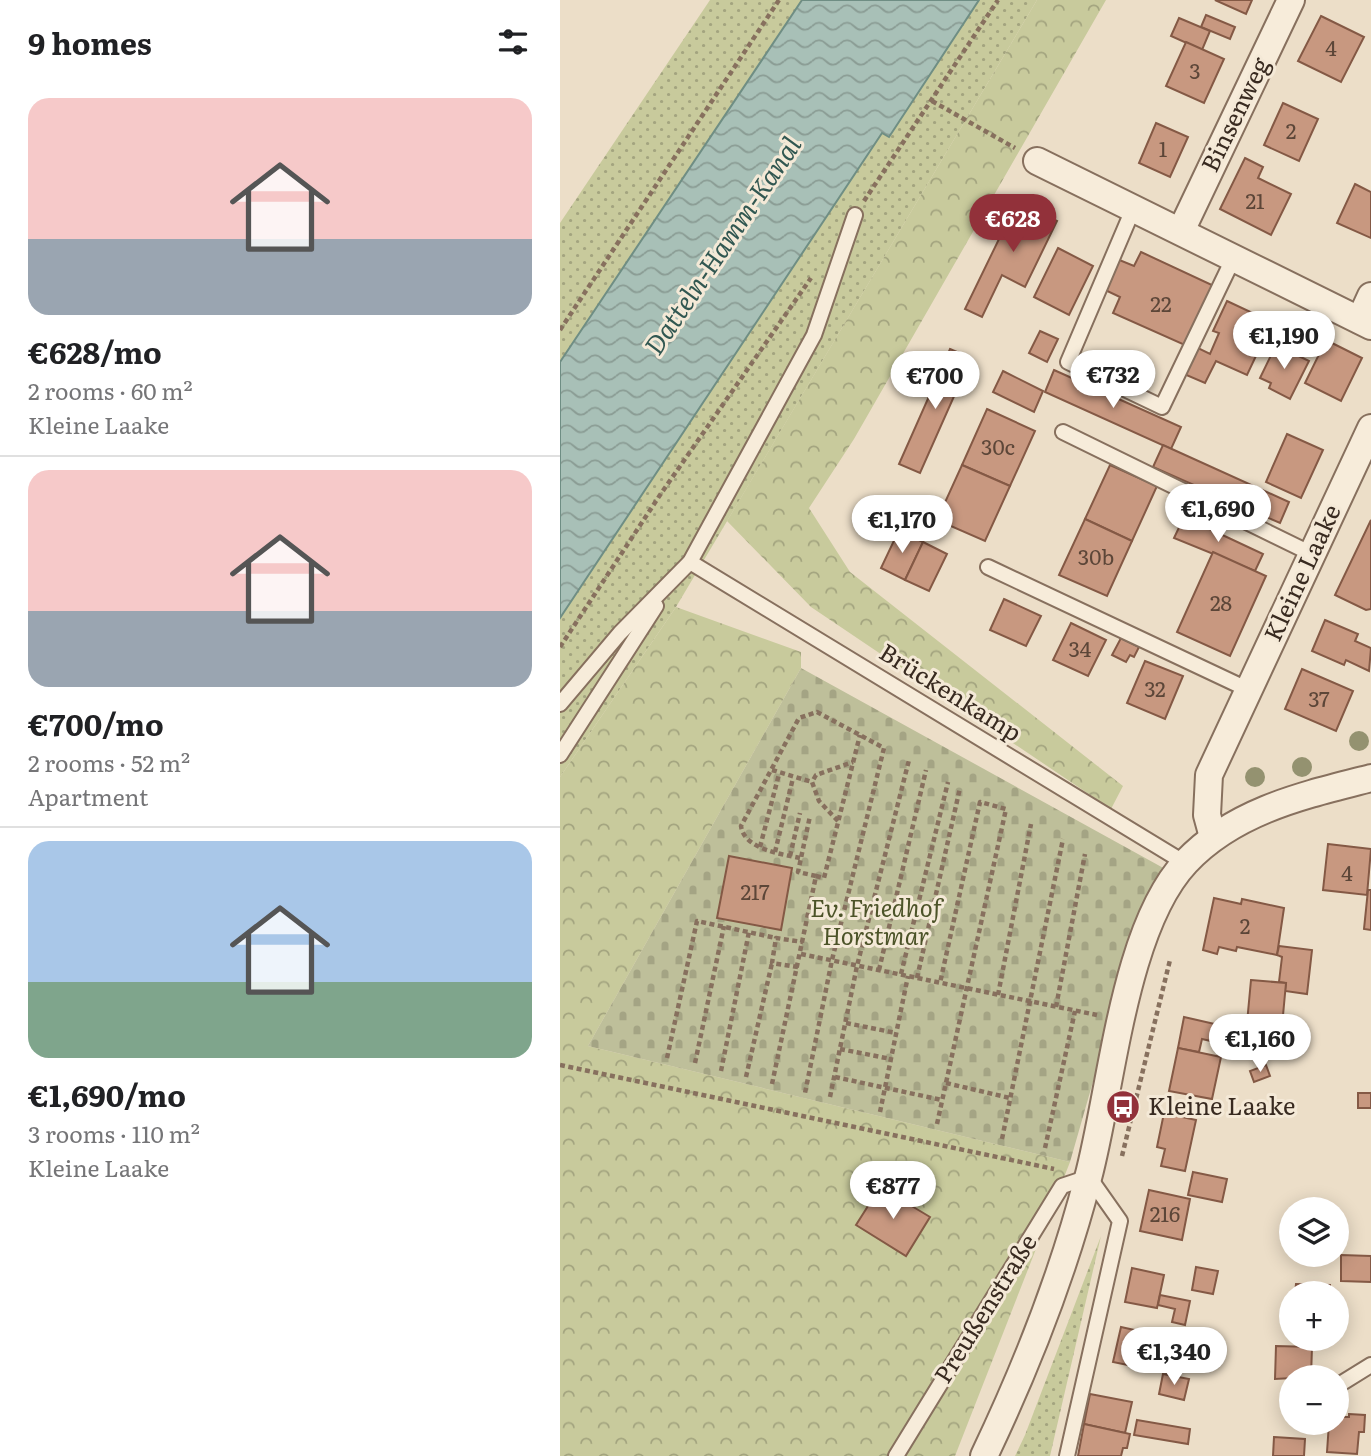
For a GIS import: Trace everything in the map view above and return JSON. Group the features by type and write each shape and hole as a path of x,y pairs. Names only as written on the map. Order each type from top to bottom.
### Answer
{"street":[{"name":"Binsenweg","path":"1181,230 1292,0"},
{"path":"1037,161 1234,257 1367,314"},
{"name":"Kleine Laake","path":"1213,837 1207,815 1209,775 1371,428"},
{"name":"Preußenstraße","path":"984,1456 1041,1330 1089,1177 1122,1020 1143,937 1163,896 1185,863 1213,837 1243,819 1275,805 1371,778"}],"lane":[{"path":"1134,207 1068,362 1162,407 1234,257"},
{"path":"560,704 620,633 690,562 814,335 855,215"},
{"path":"1063,432 1312,554"},
{"name":"Brückenkamp","path":"690,562 1185,863"},
{"path":"988,567 1249,691"},
{"path":"560,755 668,587"},
{"path":"1067,1456 1120,1221 1089,1177"},
{"name":"Preußenstraße","path":"896,1456 1062,1186 1089,1177"},
{"path":"1349,1379 1371,1365"}],"path":[{"path":"560,330 779,0"},
{"path":"855,215 998,0"},
{"path":"932,101 1037,161"},
{"path":"560,648 660,495 816,271"},
{"path":"800,858 760,847 744,836 741,826 799,718 817,712 884,747 832,960 805,1093"},
{"path":"810,816 798,872 824,877 860,735"},
{"path":"831,1097 857,966 909,760"},
{"path":"838,821 819,801 812,782 816,775 854,761"},
{"path":"772,769 779,774 812,782"},
{"path":"879,970 926,769"},
{"path":"760,847 779,774"},
{"path":"775,852 793,778"},
{"path":"901,974 948,782"},
{"path":"917,978 960,788"},
{"path":"937,1124 1006,809 980,802 940,983"},
{"path":"790,856 800,813"},
{"path":"998,995 1031,824"},
{"path":"1002,1139 1063,839"},
{"path":"1056,1007 1085,854"},
{"path":"772,1084 816,876"},
{"path":"667,1058 697,921 803,942"},
{"path":"695,1063 724,926"},
{"path":"721,1071 749,932"},
{"path":"746,1077 776,938"},
{"path":"801,954 1122,1020"},
{"path":"772,962 798,967"},
{"path":"880,1112 908,976"},
{"path":"1045,1148 1075,1011"},
{"path":"846,1023 896,1032"},
{"path":"840,1049 891,1059"},
{"path":"560,1065 1089,1177"},
{"path":"835,1077 942,1100"},
{"path":"946,1083 1010,1098"}],"green space":[{"path":"710,0 802,0 560,362 560,223"},
{"path":"979,0 1037,0 676,607 560,777 560,618 882,133 889,136"},
{"path":"1037,0 1106,0 854,439 809,508 850,572 1123,786 1111,809 811,607 727,521"},
{"path":"676,607 801,652 801,668 588,1046 1070,1162 955,1456 560,1456 560,777"},
{"name":"Ev. Friedhof Horstmar","path":"801,668 1167,870 1137,928 1070,1162 588,1046"},
{"path":"1101,1236 1050,1456 1015,1456 1025,1435"}],"water":[{"name":"Datteln-Hamm-Kanal","path":"802,0 979,0 889,137 882,133 560,618 560,362"}],"building":[{"path":"1215,0 1252,0 1246,14"},
{"path":"1206,15 1235,27 1230,39 1201,27"},
{"path":"1321,16 1364,37 1341,82 1298,61"},
{"path":"1179,18 1210,31 1202,50 1171,36"},
{"path":"1186,42 1224,59 1204,103 1166,86"},
{"path":"1283,103 1318,119 1299,161 1264,145"},
{"path":"1156,123 1188,137 1170,177 1139,163"},
{"path":"1245,158 1263,167 1258,178 1291,194 1271,235 1220,209"},
{"path":"1355,184 1371,192 1371,238 1337,223"},
{"path":"1017,202 1057,221 1025,287 1002,275 982,317 965,309"},
{"path":"1058,248 1093,266 1069,315 1034,297"},
{"path":"1141,252 1214,286 1187,346 1113,313 1120,297 1103,289 1117,259 1134,266"},
{"path":"1227,301 1272,322 1247,375 1216,361 1205,383 1184,374 1196,347 1210,354 1219,333 1213,331"},
{"path":"1040,331 1058,339 1047,362 1029,353"},
{"path":"1326,340 1362,358 1341,401 1305,383"},
{"path":"1276,345 1309,361 1290,399 1269,388 1271,383 1260,378"},
{"path":"950,349 971,358 920,473 899,464"},
{"path":"1054,370 1181,427 1171,449 1045,392"},
{"path":"1003,371 1043,391 1034,412 993,392"},
{"path":"987,409 1035,431 1010,486 962,465"},
{"path":"1287,434 1323,450 1301,498 1266,482"},
{"path":"1163,445 1289,502 1280,523 1153,467"},
{"path":"962,465 1010,486 985,541 937,520"},
{"path":"1110,465 1157,486 1132,541 1085,519"},
{"path":"1184,517 1263,554 1255,571 1174,538"},
{"path":"1085,519 1132,541 1107,596 1059,575"},
{"path":"1371,520 1371,609 1366,610 1335,595"},
{"path":"899,530 923,542 905,580 881,568"},
{"path":"923,542 947,554 929,591 905,580"},
{"path":"1213,552 1266,576 1230,656 1177,632"},
{"path":"1004,599 1041,616 1026,646 990,630"},
{"path":"1325,620 1358,634 1355,641 1371,648 1369,671 1346,660 1344,665 1312,651"},
{"path":"1071,623 1106,640 1088,676 1053,660"},
{"path":"1121,638 1139,647 1134,657 1130,655 1126,662 1112,655"},
{"path":"1145,661 1183,676 1165,719 1127,703"},
{"path":"1302,669 1353,691 1336,731 1285,709"},
{"path":"1328,844 1371,849 1367,895 1323,890"},
{"path":"729,856 792,868 781,930 717,918"},
{"path":"1368,890 1371,890 1371,930 1364,929"},
{"path":"1214,898 1241,904 1242,899 1284,908 1277,955 1237,947 1236,951 1219,947 1217,954 1203,950"},
{"path":"1279,946 1312,950 1307,994 1285,991 1286,983 1279,982 1282,957 1277,955"},
{"path":"1251,980 1286,983 1282,1026 1247,1023"},
{"path":"1184,1017 1219,1025 1215,1042 1202,1039 1199,1052 1178,1048"},
{"path":"1271,1042 1285,1042 1285,1055 1271,1055"},
{"path":"1178,1048 1221,1057 1212,1099 1169,1091"},
{"path":"1266,1065 1270,1076 1254,1082 1250,1071"},
{"path":"1358,1093 1371,1093 1371,1108 1358,1108"},
{"path":"1164,1113 1196,1120 1185,1171 1161,1166 1165,1149 1157,1147"},
{"path":"1193,1172 1227,1179 1222,1202 1188,1195"},
{"path":"880,1187 930,1217 906,1256 856,1225"},
{"path":"1149,1190 1190,1199 1182,1240 1140,1231"},
{"path":"1349,1255 1371,1256 1371,1282 1341,1281 1341,1267 1349,1267"},
{"path":"1196,1267 1218,1271 1213,1294 1192,1290"},
{"path":"1132,1268 1164,1275 1157,1308 1125,1302"},
{"path":"1160,1295 1190,1301 1185,1325 1172,1322 1175,1309 1158,1305"},
{"path":"1121,1327 1175,1339 1167,1373 1113,1362"},
{"path":"1276,1346 1279,1346 1279,1351 1312,1351 1311,1365 1279,1365 1279,1379 1275,1379"},
{"path":"1163,1374 1189,1379 1184,1400 1159,1394"},
{"path":"1090,1394 1132,1402 1125,1433 1084,1424"},
{"path":"1349,1414 1365,1415 1364,1432 1359,1432 1357,1454 1327,1452 1328,1435 1349,1435"},
{"path":"1137,1420 1190,1429 1188,1444 1134,1435"},
{"path":"1084,1424 1130,1434 1127,1448 1123,1448 1121,1456 1078,1456"},
{"path":"1274,1437 1305,1439 1304,1456 1273,1456"}],"place":[{"name":"Kleine Laake","path":"1123,1107"}]}
